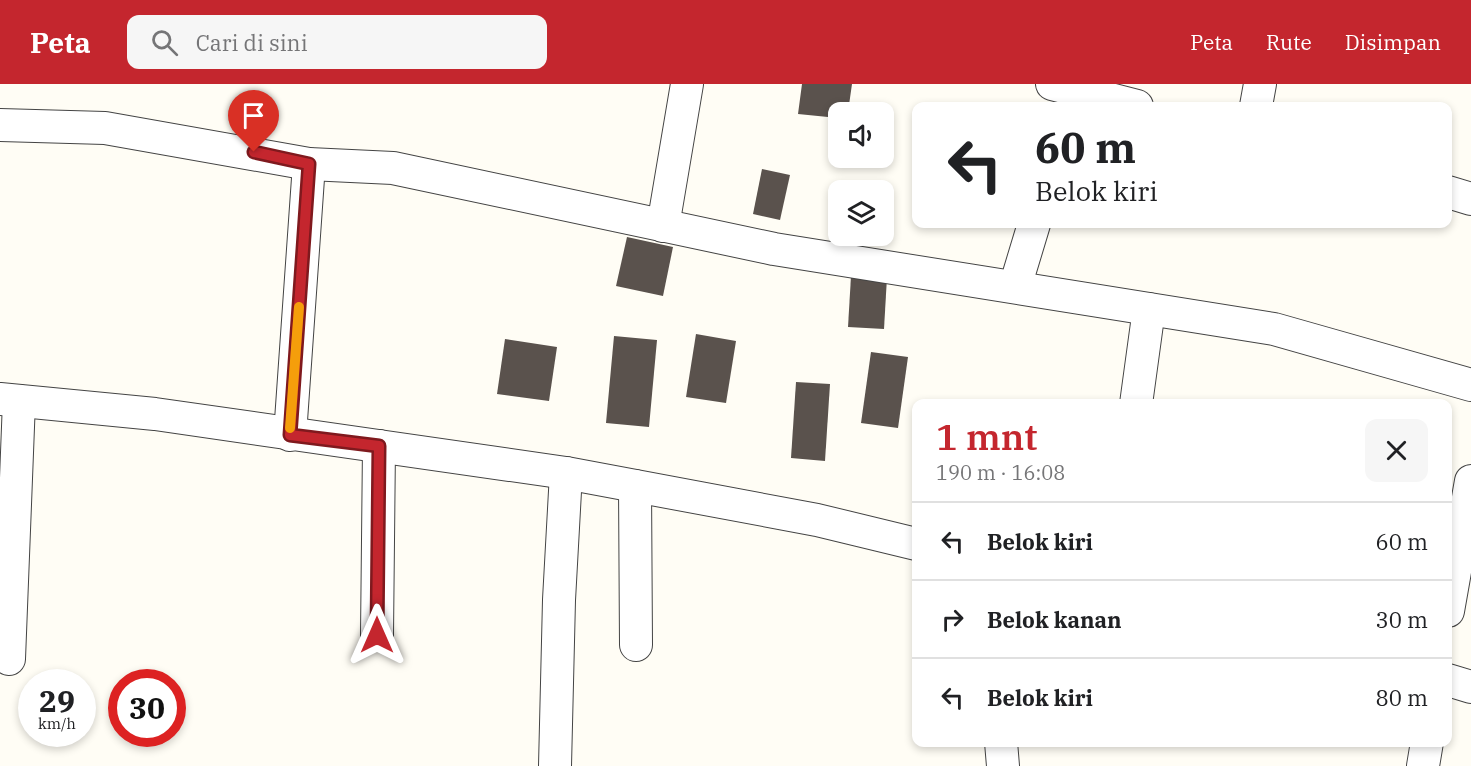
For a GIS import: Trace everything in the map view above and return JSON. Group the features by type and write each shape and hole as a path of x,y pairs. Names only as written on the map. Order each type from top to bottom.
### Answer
{"street":[{"path":"663,226 687,84"},
{"path":"1257,102 1260,84"},
{"path":"1074,91 1120,102"},
{"path":"0,125 105,128 309,164 393,168 774,249 1274,329 1471,385"},
{"path":"290,435 309,164"},
{"path":"1452,193 1471,198"},
{"path":"1015,287 1033,228"},
{"path":"1137,399 1149,309"},
{"path":"9,659 9,400 155,414 566,473 817,520 912,543"},
{"path":"377,635 379,446"},
{"path":"555,766 559,600 566,473"},
{"path":"1452,589 1471,482"},
{"path":"635,486 636,645"},
{"path":"1452,681 1471,687"},
{"path":"1001,747 1003,766"},
{"path":"1423,766 1425,747"}],"building":[{"path":"802,84 852,84 849,102 828,102 828,117 798,114"},
{"path":"762,169 790,175 780,220 753,214"},
{"path":"627,237 673,247 663,296 616,286"},
{"path":"851,276 887,277 884,329 848,327"},
{"path":"696,334 736,341 726,403 686,397"},
{"path":"614,336 657,340 649,427 606,423"},
{"path":"505,339 557,347 549,401 497,394"},
{"path":"871,352 908,357 898,428 861,423"},
{"path":"796,382 830,384 825,461 791,458"}],"slow traffic":[{"path":"290,428 299,307"}],"route":[{"path":"254,152 309,164 290,435 379,446 377,635"}]}
